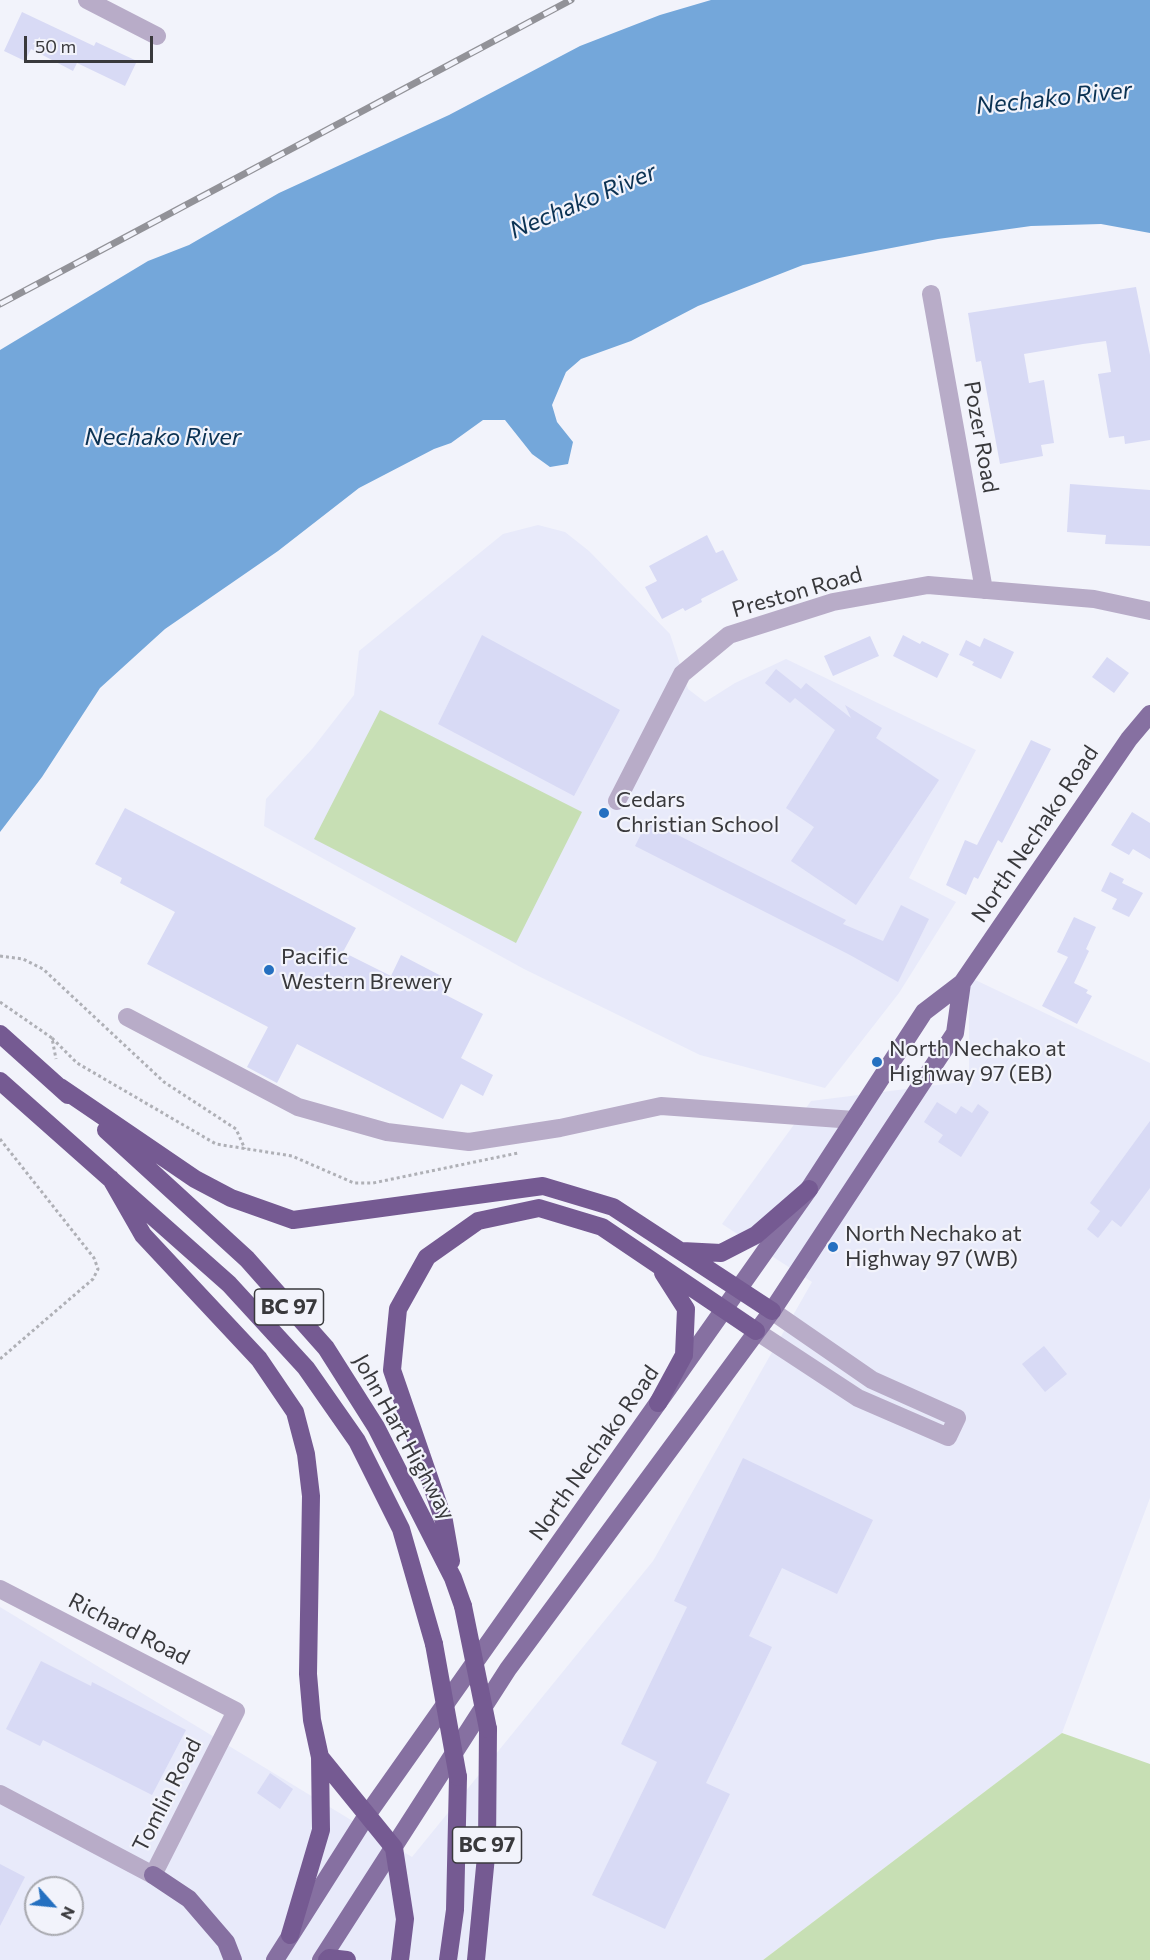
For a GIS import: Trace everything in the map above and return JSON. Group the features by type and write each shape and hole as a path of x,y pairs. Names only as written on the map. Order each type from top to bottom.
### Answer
{"highway":[{"name":"John Hart Highway","path":"0,1034 247,1259 326,1348 376,1427 453,1578 463,1606 488,1730 487,1846 476,1960"},
{"name":"John Hart Highway","path":"0,1081 229,1284 306,1368 357,1441 401,1529 434,1644 458,1777 455,1911 448,1960"},
{"path":"60,1087 195,1179 231,1198 292,1220 543,1186 613,1207 772,1311"},
{"path":"111,1179 143,1235 259,1359 295,1413 306,1454 311,1496 308,1674 312,1720 320,1757 321,1830 290,1935"},
{"path":"680,1251 721,1253 756,1235 809,1189"},
{"path":"453,1578 444,1521 392,1370 398,1309 427,1257 478,1221 539,1208 602,1227 756,1331"},
{"path":"658,1403 684,1355 686,1309 661,1269"},
{"path":"320,1757 394,1848 405,1919 400,1960"},
{"path":"327,1960 329,1958 347,1960"}],"main road":[{"name":"North Nechako Road","path":"275,1960 367,1815 809,1189 924,1012 962,983 1129,739 1150,714"},
{"name":"North Nechako Road","path":"321,1960 508,1669 772,1311 956,1033 962,983"},
{"path":"153,1875 189,1899 226,1942 233,1960"}],"street":[{"path":"87,0 157,36"},
{"name":"Pozer Road","path":"930,294 984,590"},
{"name":"Preston Road","path":"617,801 682,674 729,635 832,602 928,585 1094,599 1150,611"},
{"path":"127,1017 298,1107 387,1132 469,1142 560,1128 662,1106 854,1120"},
{"path":"756,1331 858,1398 948,1437 957,1418 872,1380 772,1311"},
{"name":"Richard Road","path":"0,1588 236,1711"},
{"name":"Tomlin Road","path":"0,1794 153,1875 236,1711"}],"path":[{"path":"0,956 23,959 43,969 164,1082 236,1129 244,1149"},
{"path":"0,1002 52,1038 77,1063 216,1144 292,1156 354,1183 372,1183 516,1155 525,1149"},
{"path":"52,1038 60,1087"},
{"path":"0,1139 94,1258 98,1269 93,1279 0,1359"}],"shaded area":[{"name":"Cedars Christian School","path":"538,525 565,532 589,551 670,634 688,689 705,702 735,683 786,659 976,750 909,878 956,902 899,993 825,1088 700,1055 524,969 264,826 266,799 312,749 354,695 359,651 503,534"},
{"path":"969,977 1150,1063 1150,1498 1062,1733 763,1960 0,1960 0,1607 412,1857 653,1561 812,1282 722,1224 811,1101 969,1081"}],"green space":[{"path":"380,710 582,812 516,943 314,839"},
{"path":"1062,1733 1150,1764 1150,1960 763,1960"}],"water":[{"name":"Nechako River","path":"711,0 1150,0 1150,233 1101,224 1031,226 938,239 803,265 698,306 631,341 581,359 566,372 552,405 557,422 573,442 568,464 550,467 532,454 505,420 483,420 451,443 434,449 359,488 278,551 165,629 100,688 42,777 0,832 0,350 148,261 189,245 279,193 449,115 580,46 660,15"}],"building":[{"path":"22,12 94,46 96,42 137,61 125,86 77,63 73,71 31,49 25,61 4,51"},
{"path":"1136,287 1150,355 1150,440 1125,444 1124,436 1109,438 1098,374 1111,372 1106,341 1083,344 1024,354 1029,383 1044,380 1054,443 1041,445 1043,456 1000,464 981,361 976,362 968,313"},
{"path":"1070,484 1150,490 1150,546 1105,544 1106,535 1067,532"},
{"path":"707,535 716,553 723,550 738,580 701,599 702,602 685,611 683,608 662,619 645,587 657,581 649,566"},
{"path":"482,635 620,710 574,796 438,724"},
{"path":"903,635 920,644 922,641 949,654 937,678 893,656"},
{"path":"870,636 879,656 833,676 824,656"},
{"path":"984,638 1014,652 1001,679 972,665 974,662 959,655 966,640 980,647"},
{"path":"1107,657 1129,673 1114,693 1092,677"},
{"name":"Cedars Christian School","path":"776,669 801,689 806,683 851,718 845,705 882,728 876,738 939,780 856,905 791,861 814,827 786,808 835,730 795,698 790,703 765,683"},
{"path":"1031,740 1051,749 1002,843 998,840 978,879 974,877 966,895 946,885 965,840 977,845"},
{"name":"Pacific Western Brewery","path":"125,808 356,928 343,952 391,976 401,955 449,980 442,993 483,1014 461,1058 493,1075 483,1096 461,1084 443,1119 297,1044 277,1083 247,1067 268,1027 147,964 175,912 120,883 122,878 95,864"},
{"path":"1132,812 1150,823 1150,859 1133,849 1129,855 1111,845"},
{"path":"648,820 846,920 843,924 883,941 901,905 929,919 898,982 850,955 635,846"},
{"path":"1110,872 1124,879 1122,883 1143,893 1129,917 1112,909 1117,899 1101,891"},
{"path":"1074,917 1096,927 1086,949 1089,951 1074,983 1088,990 1086,993 1092,996 1077,1024 1042,1006 1068,957 1057,952"},
{"path":"937,1102 956,1114 961,1106 972,1113 978,1104 989,1112 961,1157 938,1142 943,1135 924,1122"},
{"path":"1150,1121 1150,1188 1121,1227 1112,1220 1098,1238 1087,1229 1100,1211 1090,1203"},
{"path":"1044,1346 1067,1374 1045,1392 1022,1364"},
{"path":"743,1458 873,1520 837,1594 782,1568 749,1636 772,1647 706,1783 730,1794 665,1929 592,1895 657,1762 621,1744 687,1607 674,1601"},
{"path":"41,1661 91,1686 92,1682 186,1730 152,1795 43,1740 40,1746 6,1729"},
{"path":"270,1773 293,1789 280,1809 257,1793"},
{"path":"0,1864 24,1876 24,1879 0,1926"}],"railway":[{"path":"0,304 571,0"}],"place":[{"name":"Cedars Christian School","path":"604,813"},
{"name":"Pacific Western Brewery","path":"269,970"},
{"name":"North Nechako at Highway 97 (EB)","path":"877,1062"},
{"name":"North Nechako at Highway 97 (WB)","path":"833,1247"}]}
